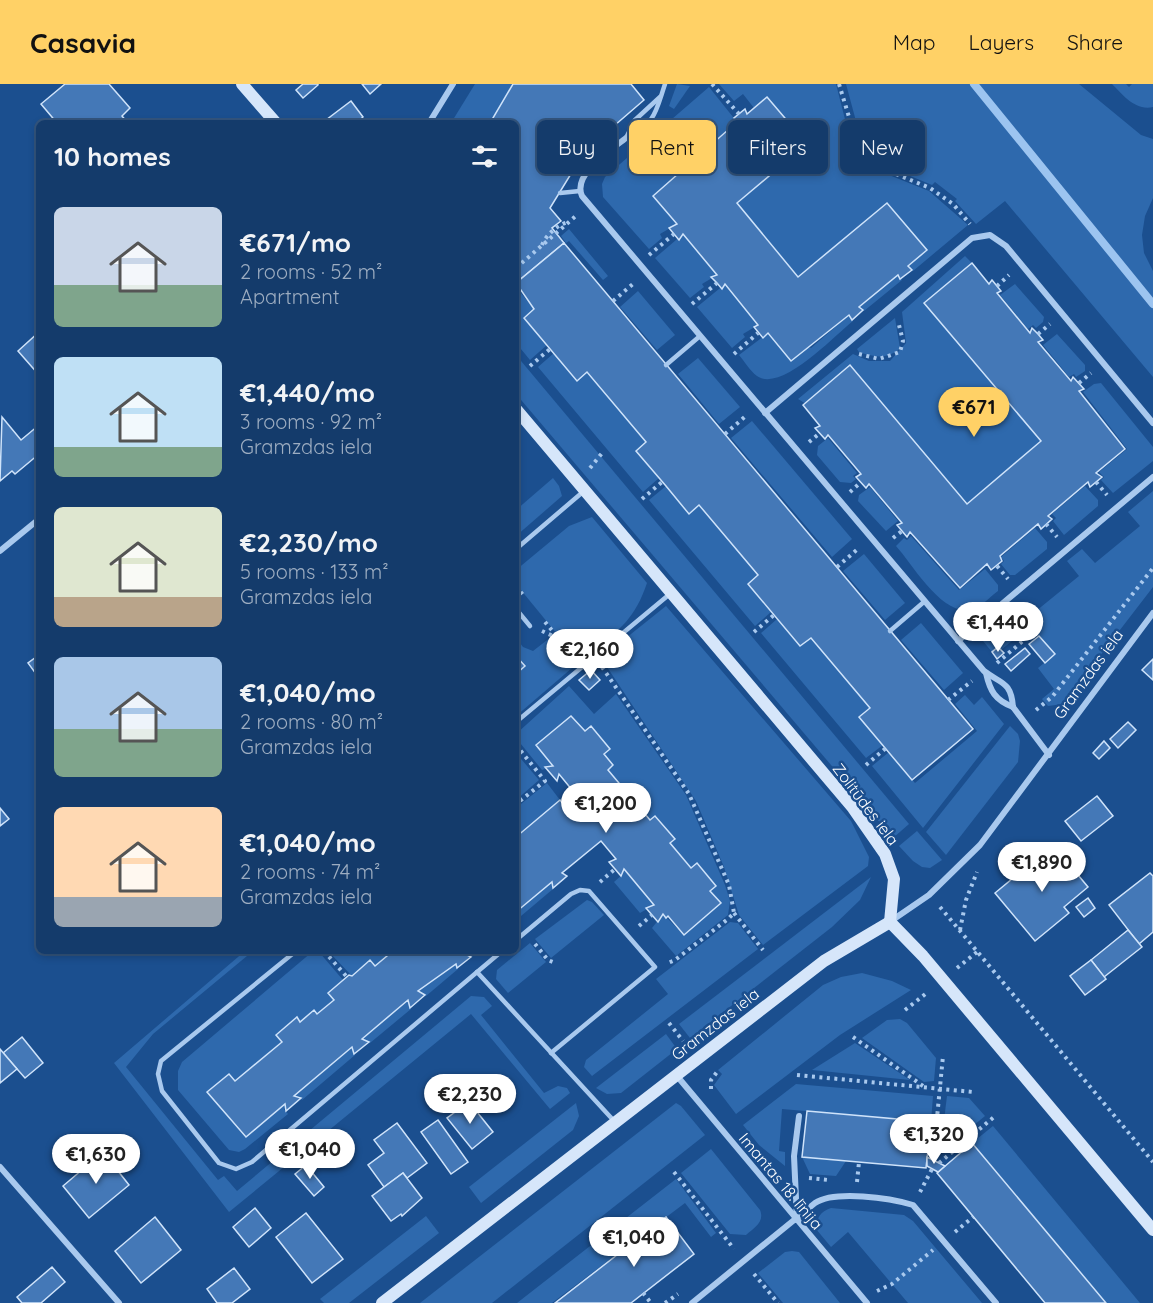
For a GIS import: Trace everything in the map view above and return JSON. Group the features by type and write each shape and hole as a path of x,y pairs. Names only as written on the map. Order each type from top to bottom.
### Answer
{"street":[{"path":"242,84 273,120"},
{"path":"431,120 453,84"},
{"path":"626,138 586,172 580,191 958,641 986,673 1001,680 1012,693 1013,707"},
{"path":"765,412 965,244 981,235 990,235 999,239 1153,423"},
{"name":"Zolitūdes iela","path":"519,413 852,808 885,854 894,879 890,922"},
{"path":"958,641 1153,477"},
{"path":"0,552 36,522"},
{"name":"Gramzdas iela","path":"382,1303 824,961 890,922 929,895 980,845 1153,613"},
{"path":"986,673 990,690 1000,702 1013,707 1049,754"},
{"path":"890,922 923,956 1153,1230"},
{"name":"Imantas 18. līnija","path":"676,1075 865,1301"},
{"name":"Imantas 18. līnija","path":"797,1220 794,1156 799,1116"},
{"path":"0,1167 119,1303"},
{"path":"692,1303 797,1220 815,1203 832,1196 900,1201 913,1205 996,1303"}],"lane":[{"path":"626,138 641,130 654,117 664,84"},
{"path":"626,138 635,120 660,98"},
{"path":"560,193 580,191"},
{"path":"666,365 700,336"},
{"path":"519,546 584,491"},
{"path":"519,720 670,593"},
{"path":"890,631 925,602"},
{"path":"519,613 530,627"},
{"path":"519,937 571,894 580,890 589,891 655,967 550,1053"},
{"path":"292,954 161,1061 158,1074 162,1091 219,1163 236,1169 252,1162 498,954"},
{"path":"477,972 615,1122"}],"path":[{"path":"712,84 739,114"},
{"path":"839,84 851,120"},
{"path":"898,174 930,188 953,204 981,235"},
{"path":"541,246 545,238 562,224 570,222"},
{"path":"519,265 564,226"},
{"path":"639,264 674,234"},
{"path":"681,313 717,283"},
{"path":"613,302 626,290"},
{"path":"848,343 861,356 871,359 885,359 900,352 903,340 897,315 891,307"},
{"path":"723,363 758,333"},
{"path":"530,366 550,349"},
{"path":"724,434 737,423"},
{"path":"642,499 662,482"},
{"path":"837,567 849,556"},
{"path":"1022,717 1052,697 1153,568"},
{"path":"1005,602 1034,640"},
{"path":"754,632 774,615"},
{"path":"530,627 556,635 594,657 689,794 729,885 734,913 763,950"},
{"path":"986,673 1030,635"},
{"path":"948,700 961,690"},
{"path":"866,765 886,748"},
{"path":"519,749 545,781 519,802"},
{"path":"960,930 966,900 979,866 980,845"},
{"path":"929,895 1153,1162"},
{"path":"655,967 675,960 734,913"},
{"path":"525,932 548,960 555,963"},
{"path":"327,954 347,977"},
{"path":"669,1023 683,1041"},
{"path":"853,1036 925,1088"},
{"path":"933,1160 944,1056"},
{"path":"797,1075 973,1092"},
{"path":"939,1163 994,1118"},
{"path":"913,1205 932,1169"},
{"path":"674,1172 778,1303"},
{"path":"865,1301 892,1284 973,1217"},
{"path":"726,1256 742,1243"},
{"path":"665,1303 683,1290"},
{"path":"643,1293 651,1303"}],"shaded area":[{"path":"475,84 513,84 492,120 453,120"},
{"path":"677,84 690,86 674,109 669,106"},
{"path":"719,84 836,84 845,120 840,120 840,174 886,174 929,191 968,225 913,271 908,266 927,250 887,203 798,277 737,203 771,174 828,174 828,120 787,120 767,97 754,108 743,94 734,101"},
{"path":"846,84 1079,84 1141,135 1153,139 1153,198 1145,216 1142,235 1144,253 1153,271 1153,377 1005,201 976,224 955,201 957,199 935,182 932,185 905,174 925,174 925,120 856,120"},
{"path":"1112,84 1126,84 1129,87 1132,84 1153,84 1153,107 1141,107 1135,104"},
{"path":"709,87 735,120 728,120 728,130 716,140 716,120 671,120"},
{"path":"629,156 629,174 686,174 677,224 660,234 662,238 649,249 603,197 602,184 605,177 608,174 617,174 617,167"},
{"path":"569,229 608,276 603,280 569,241 566,243 561,236"},
{"path":"683,234 717,275 702,284 704,287 690,298 655,258"},
{"path":"965,256 972,263 925,303 1041,441 967,504 798,399 853,354 869,361 890,361 906,343 902,312"},
{"path":"898,275 902,280 864,311 859,307"},
{"path":"725,284 758,325 743,334 745,337 732,348 697,307"},
{"path":"1015,284 1044,317 1043,322 1036,328 1033,325 1028,329 1000,295"},
{"path":"519,291 534,309 524,318 547,345 530,360 519,347"},
{"path":"638,291 675,335 657,350 620,307"},
{"path":"849,315 853,321 807,360 779,377 767,379 757,376 739,355 768,333 811,348"},
{"path":"895,318 900,348 885,356 859,352 857,349"},
{"path":"1057,334 1085,365 1085,371 1076,377 1074,374 1069,377 1043,345"},
{"path":"554,353 577,380 587,372 646,442 636,451 659,478 643,492 538,367"},
{"path":"698,358 740,407 719,424 678,374"},
{"path":"519,359 909,824 893,838 519,398"},
{"path":"1101,383 1153,447 1153,461 1113,493 1101,480 1104,477 1099,472 1127,449 1083,392 1094,384"},
{"path":"752,421 852,539 832,557 731,438"},
{"path":"828,438 857,473 853,476 856,479 851,483 840,482 817,455 818,446"},
{"path":"553,478 559,486 562,496 519,533 519,507"},
{"path":"666,486 689,513 699,505 758,575 748,584 771,612 755,626 649,500"},
{"path":"1085,486 1098,500 1098,506 1064,535 1053,521 1056,518 1052,514"},
{"path":"870,487 898,521 886,531 858,501 859,495"},
{"path":"1153,491 1153,587 1063,704 1048,706 1042,699 1054,689 1038,668 1055,654 1025,620 1079,576 1067,561 1082,549 1095,563 1140,526 1128,512"},
{"path":"592,517 647,583 626,622 592,651 557,634 519,588 519,568 569,526"},
{"path":"1035,528 1047,542 1047,549 1015,575 1010,575 1001,564 1004,561 1001,557"},
{"path":"911,536 959,590 985,569 998,585 998,591 976,608 964,610 953,607 931,590 896,546 904,538 907,540"},
{"path":"864,554 905,603 885,620 843,571"},
{"path":"666,606 851,821 869,857 868,866 763,945 739,915 724,867 696,801 601,658"},
{"path":"1008,612 1024,631 1001,650 998,647 992,652 983,641 987,629"},
{"path":"777,619 800,646 811,638 870,708 860,717 883,745 866,758 761,633"},
{"path":"921,623 963,673 944,690 901,640"},
{"path":"551,637 586,656 519,713 519,671 525,666 519,659 519,642 523,647 533,651"},
{"path":"569,686 594,714 616,694 686,795 725,885 730,901 728,915 676,956 652,928 663,914 684,935 721,903 710,891 716,885 697,863 691,868 670,843 675,838 656,816 650,820 608,770 613,765 604,754 610,749 591,726 585,731 571,716 536,745 553,766 542,770 519,742 519,731"},
{"path":"965,695 974,705 982,697 1004,724 923,828 872,766 889,752 915,783 977,731 955,704"},
{"path":"1010,726 1018,734 1020,741 1018,762 946,855 926,832"},
{"path":"519,757 539,780 519,797"},
{"path":"547,783 560,800 519,834 519,806"},
{"path":"917,831 942,860 930,868 922,867 913,861 899,846"},
{"path":"624,869 654,905 640,913 614,882 623,874 621,872"},
{"path":"871,877 860,900 832,927 690,1038 679,1024"},
{"path":"552,882 553,889 521,916 519,910"},
{"path":"587,900 592,902 604,915 551,958 535,939"},
{"path":"730,922 738,923 758,949 592,1076 584,1067 586,1060 668,994 656,979"},
{"path":"530,943 546,962 508,993 496,979 497,970"},
{"path":"241,954 249,954 153,1034 126,1067 218,1180 224,1176 237,1191 471,996 484,997 492,1006 481,1015 544,1093 558,1086 567,1088 570,1093 550,1109 471,1014 229,1212 114,1063"},
{"path":"310,954 321,954 343,980 328,993 334,1000 317,1014 313,1011 300,1022 296,1018 277,1034 282,1042 235,1081 229,1074 208,1092 245,1137 285,1104 287,1107 284,1109 288,1114 245,1149 239,1152 229,1150 178,1090 178,1071 182,1062"},
{"path":"331,954 389,954 375,966 370,960 352,976"},
{"path":"456,964 458,969 426,996 418,991"},
{"path":"862,973 892,981 911,990 840,1035 736,1114 714,1085 722,1074 718,1070 823,985 841,977"},
{"path":"408,1000 411,1009 370,1043 362,1039"},
{"path":"900,1019 907,1023 936,1058 934,1081 924,1082 862,1038 887,1020"},
{"path":"666,1034 677,1049 621,1093 607,1094 596,1088"},
{"path":"855,1043 910,1080 812,1070"},
{"path":"352,1047 355,1055 302,1100 299,1096 297,1098 295,1096"},
{"path":"796,1084 933,1096 931,1122 782,1109 779,1151 785,1152 785,1166 759,1145 743,1125"},
{"path":"947,1096 969,1098 985,1116 940,1153"},
{"path":"576,1103 579,1116 573,1130 481,1203 469,1187"},
{"path":"676,1103 705,1135 492,1303 420,1303"},
{"path":"993,1126 1140,1303 1106,1303 972,1143"},
{"path":"711,1149 760,1210 760,1221 746,1235 730,1234 681,1173"},
{"path":"802,1157 846,1161 836,1176 810,1174"},
{"path":"676,1179 716,1233 711,1237 685,1203 552,1303 517,1303"},
{"path":"831,1208 904,1215 913,1221 982,1303 908,1303 848,1232 831,1247 816,1229 820,1216"},
{"path":"426,1216 439,1233 349,1303 324,1303 320,1299"},
{"path":"785,1252 799,1252 840,1303 783,1303 758,1273"}],"building":[{"path":"65,84 109,84 130,108 122,116 125,120 54,120 41,104"},
{"path":"303,84 318,85 303,98 296,90"},
{"path":"362,84 381,84 370,94"},
{"path":"513,84 631,84 644,100 617,123 617,120 537,120 537,174 571,174 550,208 561,221 552,228 564,243 519,280 519,120 492,120"},
{"path":"767,97 787,120 736,120 734,118 745,109 747,114"},
{"path":"351,101 363,117 360,120 326,120"},
{"path":"728,130 728,174 771,174 737,203 798,277 887,203 927,250 908,266 912,270 900,279 898,275 859,307 863,310 852,320 849,315 791,361 768,333 763,338 754,327 758,325 725,284 722,289 711,277 717,275 683,234 679,240 669,228 677,224 653,196 678,174 716,174 716,140"},
{"path":"564,243 973,729 912,780 859,717 870,708 811,638 800,646 748,584 758,575 699,505 689,514 636,451 646,442 587,372 577,381 524,318 534,309 519,287 519,280"},
{"path":"972,263 989,284 992,280 1001,291 997,293 1030,333 1032,328 1038,334 1043,340 1038,342 1071,381 1073,377 1084,389 1079,391 1125,449 1096,473 1102,477 1090,487 1088,482 1048,516 1052,519 1041,529 1038,524 1000,556 1002,561 991,570 987,564 960,588 910,532 907,537 897,525 902,523 869,484 866,488 856,477 861,474 828,435 825,439 815,428 820,426 803,405 850,365 967,504 1041,441 924,303"},
{"path":"36,335 36,372 18,351"},
{"path":"2,417 21,440 36,428 36,456 15,474 12,471 0,481"},
{"path":"1039,636 1055,654 1045,663 1029,644"},
{"path":"998,647 1004,653 997,659 992,652"},
{"path":"1025,648 1030,654 1011,671 1005,664"},
{"path":"36,657 36,674 28,663"},
{"path":"519,659 525,666 519,671"},
{"path":"1153,659 1153,680 1142,670"},
{"path":"591,670 600,680 589,690 579,680"},
{"path":"571,716 585,731 591,726 610,749 604,754 613,765 608,770 650,820 655,816 675,839 670,843 691,868 697,863 716,886 710,891 721,903 684,935 668,916 666,918 663,914 658,922 646,908 654,905 624,869 621,876 609,862 616,859 601,841 562,873 567,876 553,888 552,882 519,910 519,834 560,800 565,806 577,796 559,774 557,781 545,767 553,766 536,745"},
{"path":"1128,722 1136,730 1118,748 1110,739"},
{"path":"1104,741 1110,748 1099,759 1093,753"},
{"path":"1097,796 1113,816 1081,841 1065,821"},
{"path":"0,808 9,819 0,826"},
{"path":"1053,845 1088,887 1064,907 1069,913 1035,941 995,893"},
{"path":"1150,873 1153,876 1153,932 1139,944 1109,905"},
{"path":"1088,898 1095,908 1084,917 1076,907"},
{"path":"1128,930 1142,947 1104,977 1091,960"},
{"path":"389,954 468,954 471,957 457,968 456,964 418,991 425,995 410,1008 408,1000 362,1039 369,1042 354,1054 352,1047 294,1096 301,1098 286,1111 285,1104 246,1137 207,1092 229,1074 235,1081 282,1042 276,1035 297,1017 300,1022 314,1010 317,1014 334,1000 328,993 349,975 352,976 370,960 375,966"},
{"path":"1091,960 1106,979 1085,995 1070,976"},
{"path":"22,1037 43,1063 25,1078 3,1053"},
{"path":"0,1049 17,1069 0,1083"},
{"path":"469,1102 493,1132 472,1149 447,1118"},
{"path":"807,1111 931,1122 926,1168 802,1157"},
{"path":"438,1120 468,1162 451,1174 421,1132"},
{"path":"397,1123 427,1163 407,1178 403,1173 384,1187 368,1165 384,1153 374,1140"},
{"path":"972,1143 1106,1303 1045,1303 937,1173"},
{"path":"103,1152 129,1185 89,1218 63,1186"},
{"path":"927,1157 945,1166 938,1172 927,1166"},
{"path":"306,1165 324,1187 314,1196 295,1174"},
{"path":"403,1173 422,1198 402,1216 401,1214 391,1221 372,1196"},
{"path":"255,1208 271,1228 249,1247 233,1227"},
{"path":"306,1213 343,1259 312,1283 276,1237"},
{"path":"155,1217 181,1250 141,1283 115,1251"},
{"path":"666,1217 694,1254 631,1303 555,1303"},
{"path":"52,1267 65,1282 41,1303 22,1303 17,1297"},
{"path":"234,1268 250,1289 232,1303 217,1303 207,1289"}],"waterway":[{"path":"974,84 1153,304"}]}
